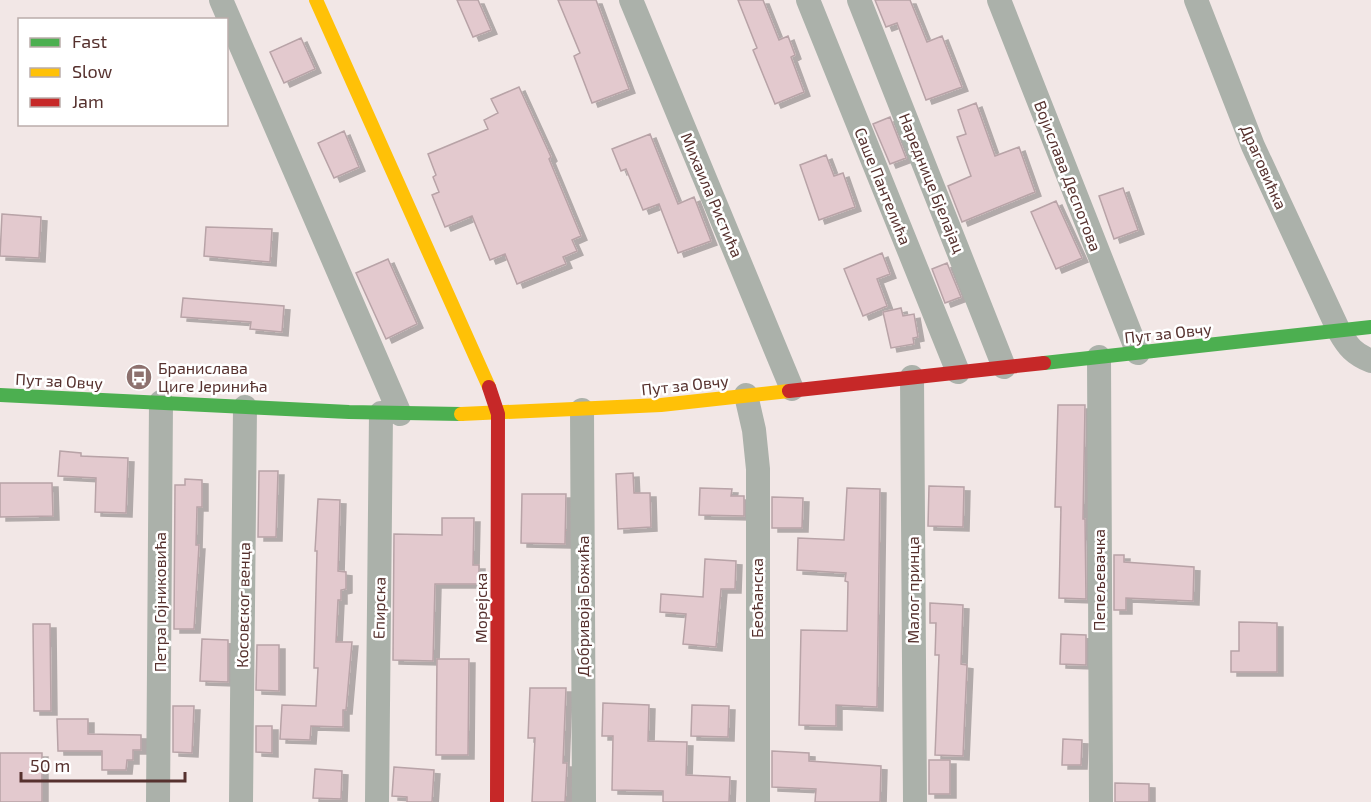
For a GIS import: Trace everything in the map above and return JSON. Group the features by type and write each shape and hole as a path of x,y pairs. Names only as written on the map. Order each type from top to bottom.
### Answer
{"street":[{"path":"221,0 390,414"},
{"name":"Морејска","path":"316,0 490,390 498,414 497,802"},
{"name":"Михаила Ристића","path":"631,0 792,389"},
{"name":"Саше Пантелића","path":"808,0 958,372"},
{"name":"Нареднице Бјелајац","path":"859,0 1004,367"},
{"name":"Војислава Деспотова","path":"999,0 1137,353"},
{"name":"Драговићка","path":"1196,0 1253,146 1339,331 1348,347 1357,355 1371,361"},
{"name":"Пут за Овчу","path":"0,395 390,414 498,414 582,410 746,395 1371,327"},
{"name":"Пепељевачка","path":"1099,357 1101,802"},
{"name":"Малог принца","path":"912,377 915,802"},
{"name":"Беоћанска","path":"746,395 754,430 758,468 758,802"},
{"name":"Петра Гојниковића","path":"158,802 161,402"},
{"name":"Косовског венца","path":"241,802 245,407"},
{"name":"Добривоја Божића","path":"582,410 584,802"},
{"name":"Епирска","path":"377,802 390,414"}],"building":[{"path":"457,0 478,0 491,30 473,37"},
{"path":"558,0 596,0 629,89 592,103 574,56 580,53"},
{"path":"738,0 763,0 779,40 788,36 795,55 791,57 804,92 775,104 753,50 757,48"},
{"path":"875,0 910,0 927,42 942,36 962,87 926,100 897,23 886,27"},
{"path":"301,38 315,69 284,83 270,52"},
{"path":"519,87 551,157 549,159 581,236 572,240 577,251 563,257 566,264 517,284 505,254 490,260 472,216 445,227 432,195 439,192 433,177 436,175 428,154 488,129 484,120 498,113 491,99"},
{"path":"976,103 995,156 1019,147 1035,192 962,222 948,186 971,176 957,137 966,134 958,110"},
{"path":"890,117 906,158 890,164 873,124"},
{"path":"344,131 359,167 334,178 318,143"},
{"path":"650,134 678,204 694,197 711,241 678,253 659,204 643,210 626,169 621,171 612,149"},
{"path":"826,155 834,176 843,173 855,207 819,220 800,165"},
{"path":"1123,188 1138,230 1114,239 1099,196"},
{"path":"1056,201 1082,258 1056,269 1031,212"},
{"path":"2,214 41,217 39,258 0,256"},
{"path":"206,227 272,229 270,262 204,256"},
{"path":"882,253 890,274 877,279 887,306 863,316 844,269"},
{"path":"388,259 417,324 386,339 356,273"},
{"path":"947,263 961,297 945,303 932,269"},
{"path":"183,298 284,306 282,332 250,329 251,322 181,317"},
{"path":"901,308 903,316 914,314 918,337 913,338 914,344 891,348 883,312"},
{"path":"1058,405 1085,405 1083,519 1085,519 1086,599 1059,598 1061,507 1055,507"},
{"path":"60,451 81,453 81,456 128,458 126,513 95,512 96,478 58,476"},
{"path":"259,471 278,471 276,537 258,537"},
{"path":"633,473 634,493 650,493 651,527 618,529 616,474"},
{"path":"185,479 202,480 202,507 197,507 196,545 199,545 194,629 174,629 175,485 185,485"},
{"path":"0,483 52,483 53,516 0,517"},
{"path":"929,486 964,487 963,527 928,526"},
{"path":"700,488 732,489 731,496 744,496 744,516 699,515"},
{"path":"847,488 880,489 877,707 836,705 836,726 799,725 801,630 847,631 848,582 845,581 846,573 797,570 798,538 844,540"},
{"path":"522,494 566,494 565,544 521,543"},
{"path":"772,497 803,498 802,528 772,528"},
{"path":"318,499 340,500 338,571 346,572 346,589 341,590 341,600 338,600 336,642 352,642 346,710 343,710 343,727 311,726 310,740 280,739 282,705 316,706 318,668 314,668 317,551 315,551"},
{"path":"442,518 474,518 473,565 479,565 479,584 435,584 433,661 393,660 394,534 442,535"},
{"path":"1114,555 1124,555 1124,562 1194,567 1193,601 1126,598 1126,610 1114,610"},
{"path":"705,559 736,561 735,589 721,589 716,647 683,644 686,614 660,612 661,594 703,597"},
{"path":"930,603 963,605 961,664 967,665 963,756 935,755 939,655 935,655 936,623 930,623"},
{"path":"1239,622 1277,623 1277,672 1231,672 1231,651 1239,651"},
{"path":"33,624 50,624 51,711 34,711"},
{"path":"1061,634 1086,635 1086,665 1060,664"},
{"path":"202,639 228,640 228,682 200,681"},
{"path":"257,645 279,645 279,691 256,690"},
{"path":"437,659 469,659 468,755 436,755"},
{"path":"530,688 566,688 563,763 567,763 565,802 532,802 535,738 528,738"},
{"path":"603,703 649,705 648,741 687,742 686,775 730,777 729,802 663,802 663,791 612,790 613,736 602,736"},
{"path":"692,705 729,706 728,737 691,736"},
{"path":"173,706 194,706 192,753 173,752"},
{"path":"57,719 88,719 88,734 141,735 141,750 133,750 133,760 127,760 126,770 102,770 102,751 58,751"},
{"path":"256,726 272,726 272,753 256,752"},
{"path":"1063,739 1082,740 1081,765 1062,765"},
{"path":"772,751 809,753 809,761 881,766 880,802 815,802 816,789 772,787"},
{"path":"0,753 42,753 42,802 0,802"},
{"path":"929,760 950,760 950,794 929,794"},
{"path":"394,767 434,770 432,802 407,802 407,797 392,796"},
{"path":"315,769 342,771 341,799 313,798"},
{"path":"1115,783 1149,784 1149,802 1115,802"}],"traffic: fast":[{"path":"1044,363 1371,327"},
{"path":"0,395 349,412 461,414"}],"traffic: slow":[{"path":"316,0 489,387"},
{"path":"461,414 661,405 789,391"}],"traffic: jam":[{"path":"789,391 1044,363"},
{"path":"489,387 498,414 497,802"}],"place":[{"name":"Бранислава Циге Јеринића","path":"139,377"}]}
